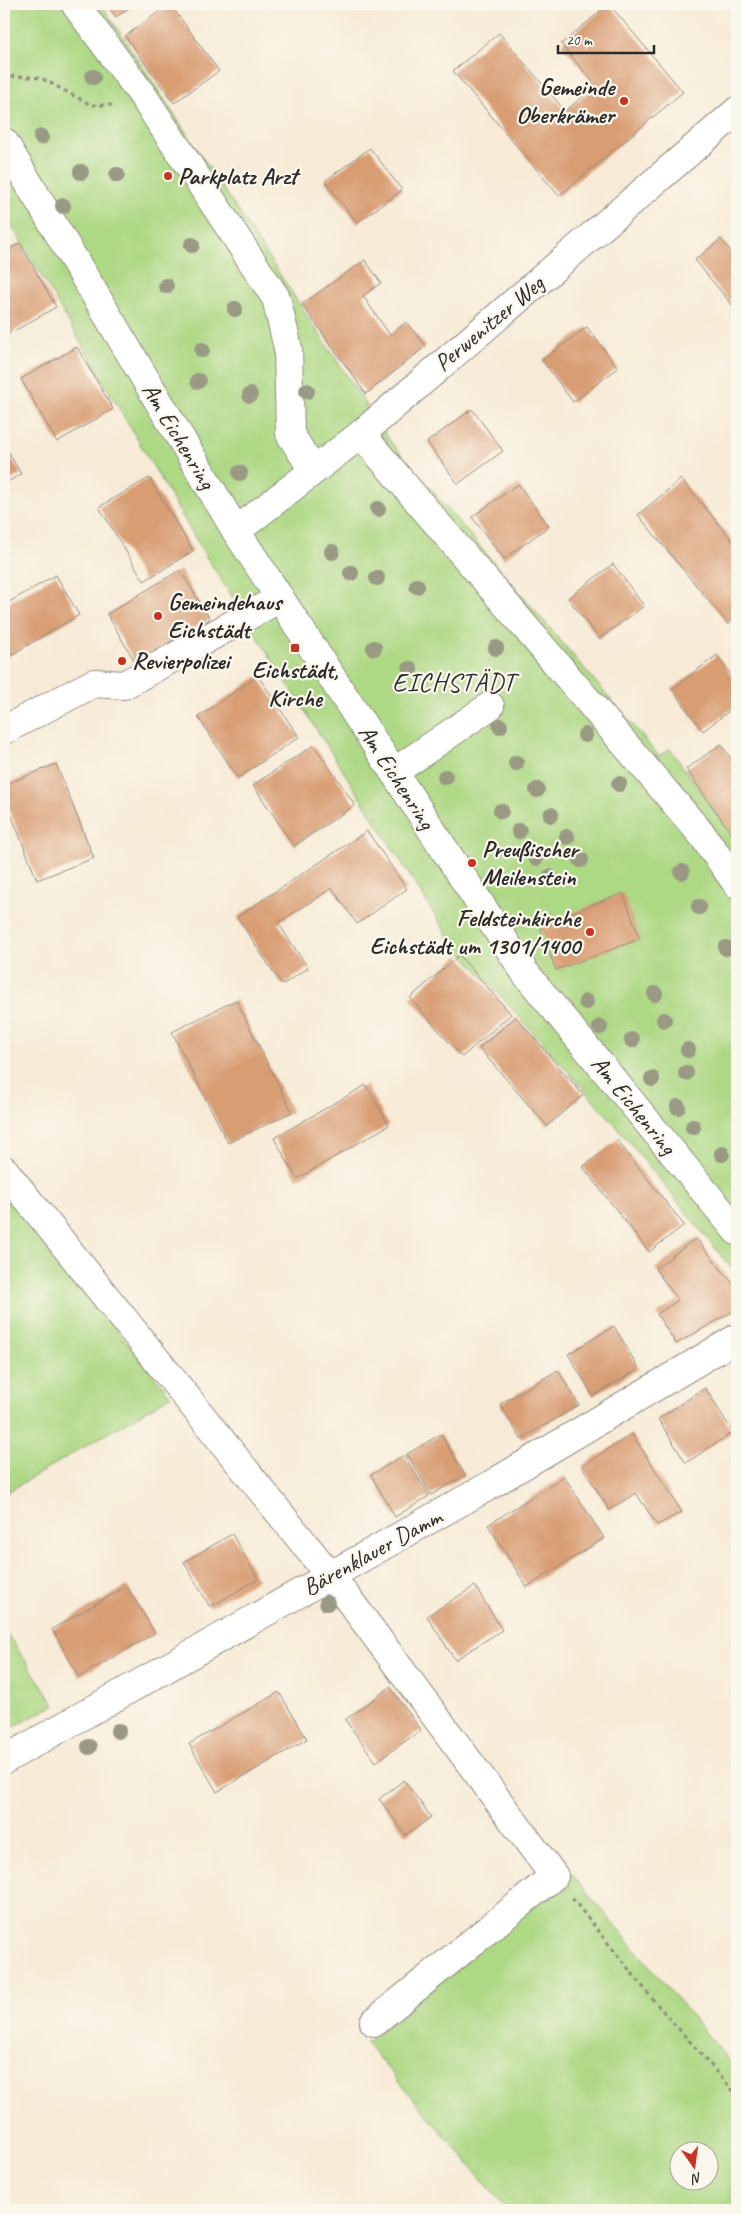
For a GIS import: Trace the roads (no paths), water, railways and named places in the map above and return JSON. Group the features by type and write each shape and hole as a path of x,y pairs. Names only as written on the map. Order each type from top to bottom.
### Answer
{"street":[{"path":"75,4 143,96 276,298 288,348 290,434 313,470"},
{"name":"Perwenitzer Weg","path":"236,531 361,434 737,111"},
{"name":"Am Eichenring","path":"4,142 236,531 526,974 737,1231"},
{"path":"361,434 697,829 737,884"},
{"path":"6,729 94,683 124,685 280,598"},
{"path":"394,772 490,706"},
{"path":"4,1170 330,1576 554,1876 374,2022"},
{"name":"Bärenklauer Damm","path":"4,1760 487,1487 737,1338"}],"place":[{"name":"Gemeinde Oberkrämer","path":"624,101"},
{"name":"Parkplatz Arzt","path":"168,176"},
{"name":"Gemeindehaus Eichstädt","path":"158,616"},
{"name":"Eichstädt, Kirche","path":"295,648"},
{"name":"Revierpolizei","path":"122,661"},
{"name":"Preußischer Meilenstein","path":"472,863"},
{"name":"Feldsteinkirche Eichstädt um 1301/1400","path":"590,932"}],"district":[{"name":"EICHSTÄDT","path":"454,682"}]}
